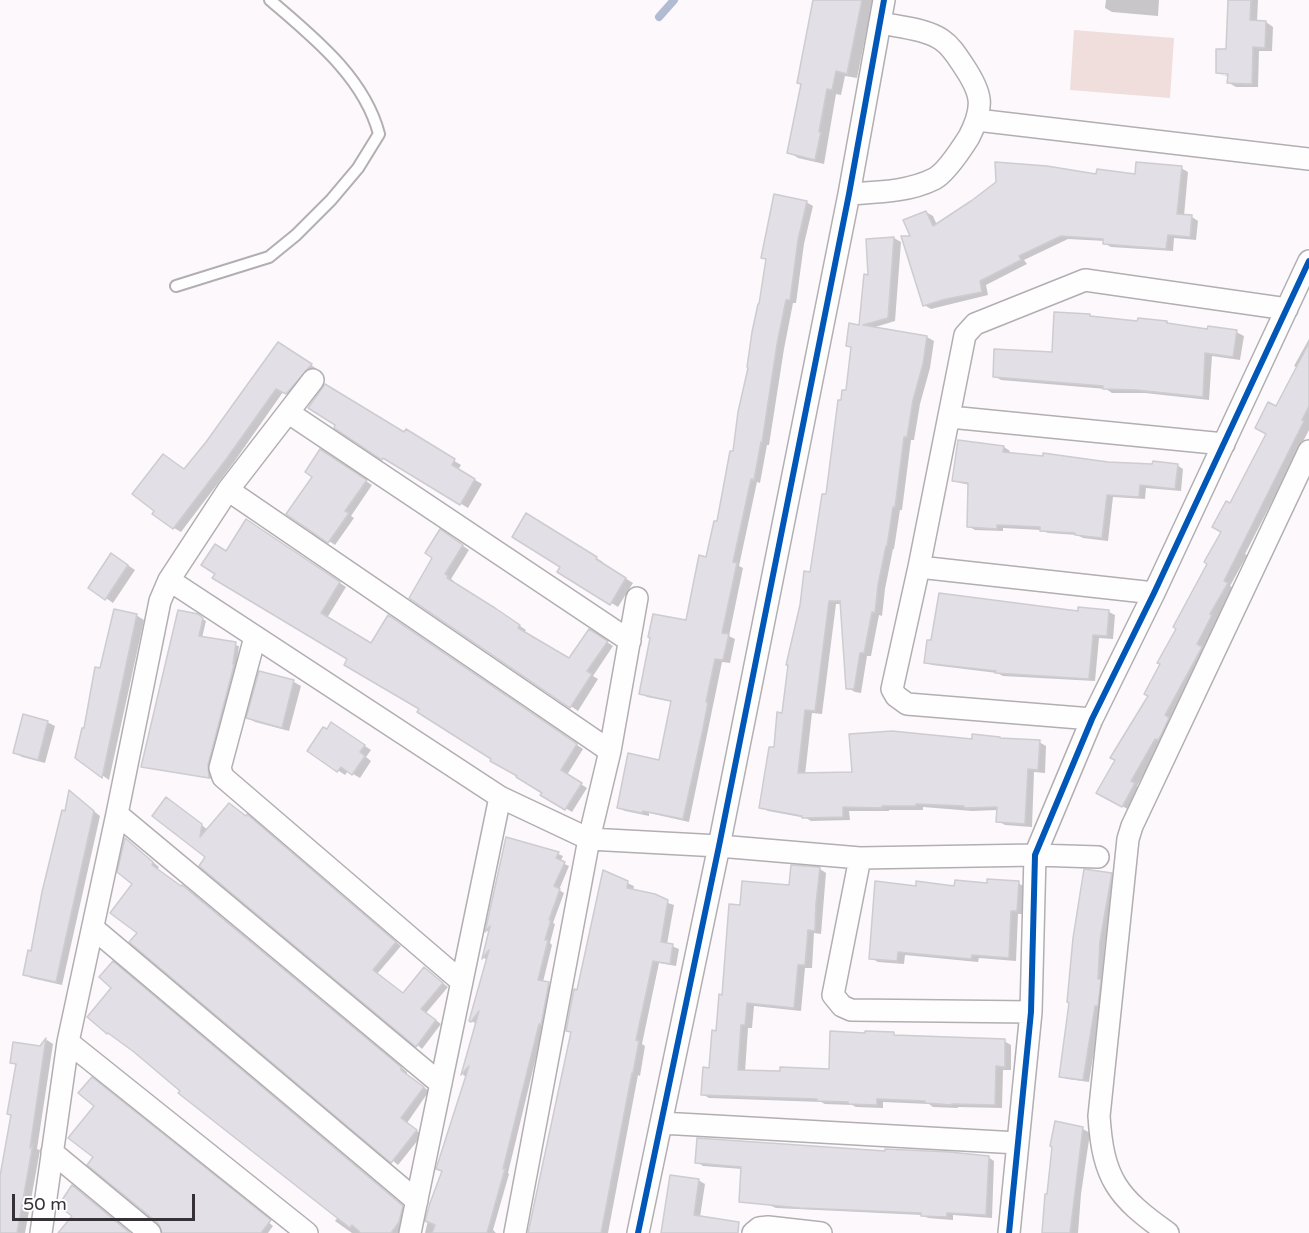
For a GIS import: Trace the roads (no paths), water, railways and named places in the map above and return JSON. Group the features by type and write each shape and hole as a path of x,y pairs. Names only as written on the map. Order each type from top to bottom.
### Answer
{"street":[{"path":"638,1233 719,846 849,194 884,0"},
{"path":"849,194 903,189 936,178 962,149 977,120 979,102 977,85 956,54 942,40 927,33 881,23"},
{"path":"977,120 1309,159"},
{"path":"1008,1233 1031,1012 1035,855 1092,719 1154,593 1309,261"},
{"path":"1092,719 907,704 901,701 892,689 920,567 962,344 968,330 975,324 1075,282 1094,280 1287,309"},
{"path":"41,1233 68,1042 160,601 169,580 228,490 313,380"},
{"path":"289,412 630,641"},
{"path":"950,417 1224,444"},
{"path":"1168,1233 1122,1196 1108,1171 1101,1147 1099,1116 1128,839 1137,815 1309,451"},
{"path":"228,490 610,751"},
{"path":"920,567 1154,593"},
{"path":"169,580 500,797 588,839 719,846 860,858 1035,855 1098,857"},
{"path":"515,1233 588,839 610,751 637,598"},
{"path":"255,637 220,768 223,777 462,982"},
{"path":"411,1233 500,797"},
{"path":"117,814 441,1084"},
{"path":"860,858 833,994 842,1006 851,1010 1031,1012"},
{"path":"93,928 417,1201"},
{"path":"68,1042 307,1233"},
{"path":"661,1123 1018,1143"},
{"path":"52,1152 150,1233"},
{"path":"753,1233 759,1228 768,1227 821,1233"}],"lane":[{"path":"176,286 269,257 296,235 331,200 358,168 379,134 374,113 357,86 324,48 270,0"}],"waterway":[{"path":"659,17 674,0"}]}
